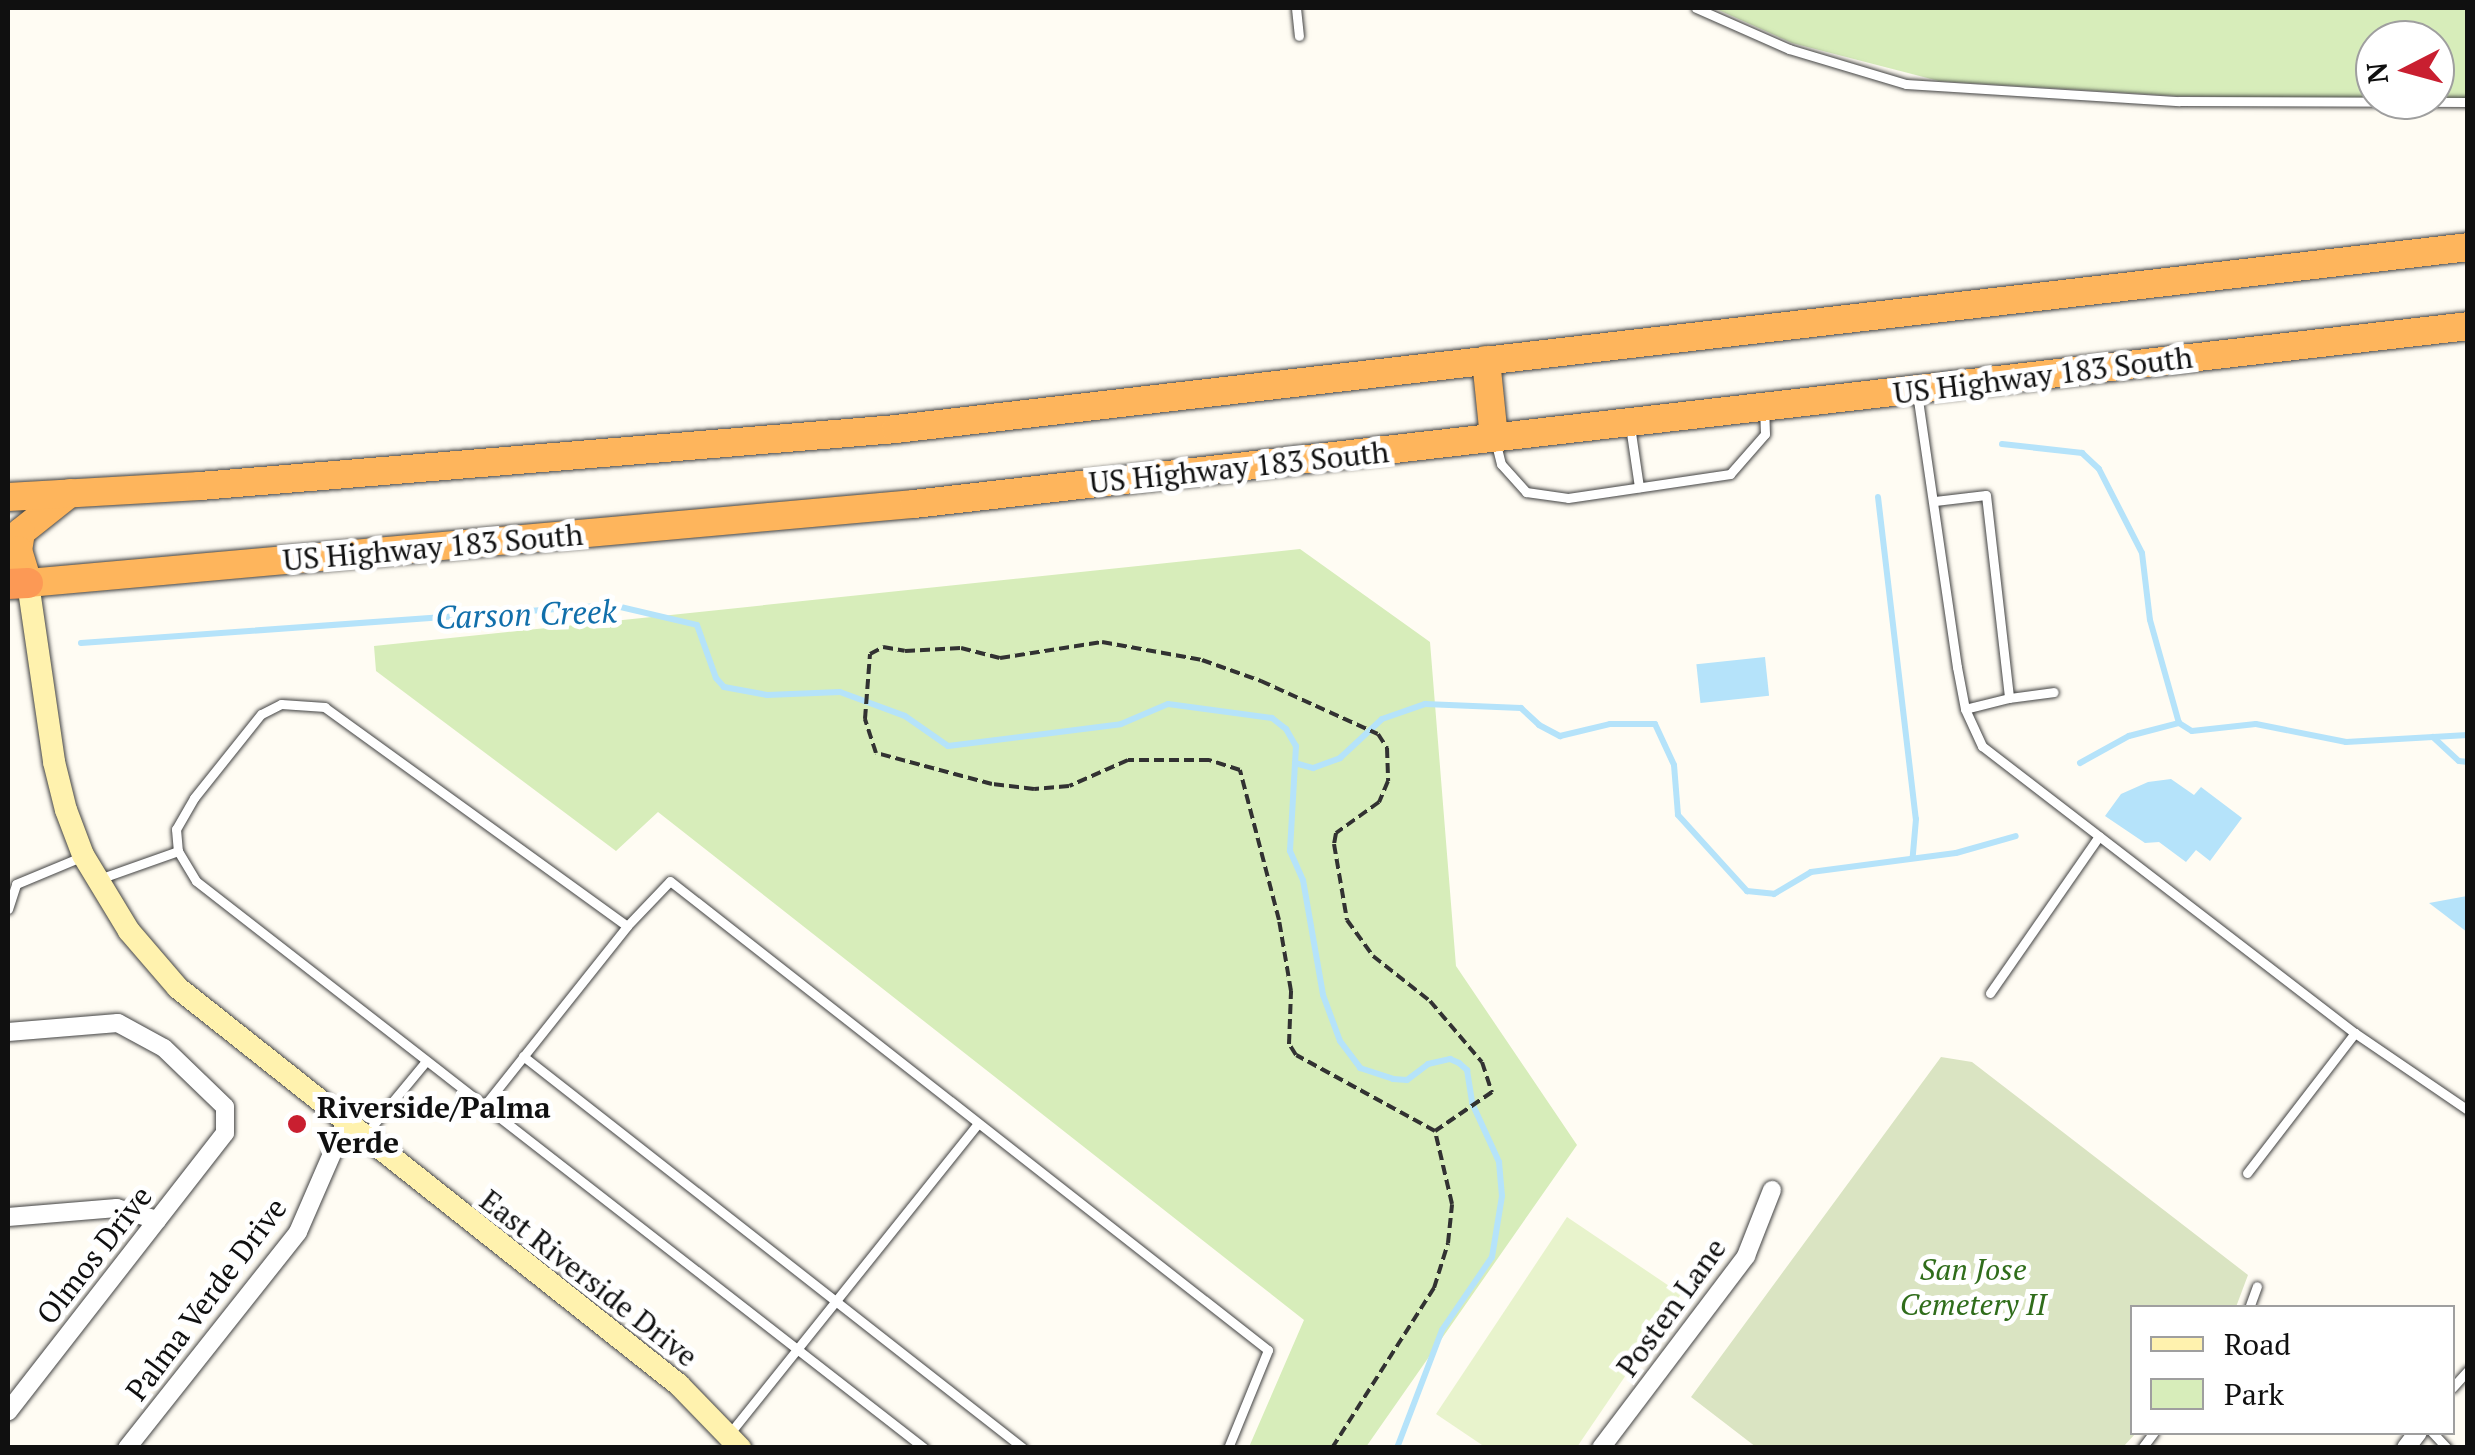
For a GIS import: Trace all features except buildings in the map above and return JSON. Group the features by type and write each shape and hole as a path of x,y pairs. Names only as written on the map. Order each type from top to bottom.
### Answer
{"highway":[{"path":"8,497 896,429 2468,246"},
{"name":"US Highway 183 South","path":"18,583 914,504 2468,326"},
{"path":"1486,360 1494,438"},
{"path":"18,583 21,532 70,493"}],"main road":[{"name":"East Riverside Drive","path":"18,583 54,762 83,856 129,931 178,988 679,1385 734,1441"}],"street":[{"name":"Olmos Drive","path":"8,1032 118,1024 164,1048 225,1107 225,1133 8,1412"},
{"name":"Palma Verde Drive","path":"127,1448 298,1232 354,1131"},
{"name":"Posten Lane","path":"1601,1448 1746,1256 1772,1190"},
{"path":"8,1217 117,1208 157,1220"}],"lane":[{"path":"1296,8 1299,36"},
{"path":"1696,8 1789,48 1906,84 2179,101 2468,102"},
{"path":"1916,389 1965,709 1982,746 2355,1033 2468,1110"},
{"path":"1494,438 1501,464 1526,492 1568,498 1730,474 1765,434 1764,407"},
{"path":"1630,422 1638,487"},
{"path":"1935,500 1986,494 2010,698"},
{"path":"1965,709 2054,692"},
{"path":"627,926 325,707 308,703 282,704 262,714 194,798 176,829 178,851 196,882 924,1447"},
{"path":"1990,994 2100,836"},
{"path":"96,880 178,851"},
{"path":"8,910 12,881 83,856"},
{"path":"484,1106 627,926 670,881 1268,1350 1228,1448"},
{"path":"2247,1173 2355,1033"},
{"path":"523,1056 1023,1448"},
{"path":"354,1131 426,1061"},
{"path":"734,1441 797,1349 978,1122"},
{"path":"2250,1305 2258,1286"}],"path":[{"path":"1332,1448 1434,1288 1448,1244 1452,1204 1434,1131 1296,1055 1289,1044 1290,991 1279,920 1240,770 1209,760 1128,760 1069,786 1034,789 992,784 876,753 868,742 865,719 870,654 883,646 905,651 961,648 1000,658 1102,642 1202,660 1378,734 1388,748 1388,782 1379,802 1336,833 1334,844 1347,920 1373,956 1410,981 1482,1062 1492,1092 1434,1131"}],"green space":[{"path":"1714,8 2467,8 2467,98 2455,98 2455,20 2355,20 2355,100 2178,96 1939,81 1792,43"},
{"path":"1300,549 1430,642 1456,966 1577,1145 1366,1447 1249,1447 1304,1320 658,812 616,851 376,671 374,646"},
{"name":"San Jose Cemetery II","path":"1941,1057 1972,1062 2248,1275 2237,1305 2130,1305 2130,1435 2134,1435 2123,1447 1756,1447 1691,1397"},
{"path":"1567,1217 1681,1294 1577,1447 1485,1447 1436,1414"}],"water":[{"path":"1765,657 1769,696 1700,703 1696,664"},
{"path":"2171,779 2194,795 2201,787 2242,818 2210,861 2196,850 2186,862 2159,842 2145,843 2105,816 2121,794 2148,782"},
{"path":"2467,896 2467,932 2429,903"}],"waterway":[{"path":"2002,444 2082,453 2099,469 2142,553 2150,620 2179,723 2192,731 2256,724 2346,742 2468,735"},
{"path":"1878,497 1916,819 1913,857"},
{"name":"Carson Creek","path":"81,643 612,605 697,625 716,678 724,687 767,695 840,692 905,716 948,746 1121,724 1168,704 1272,718 1286,729 1296,746 1290,851 1303,880 1323,995 1340,1041 1360,1068 1393,1079 1407,1080 1428,1064 1450,1059 1459,1063 1467,1070 1472,1103 1499,1162 1502,1196 1492,1257 1442,1330 1397,1448"},
{"path":"1295,763 1313,768 1340,758 1382,719 1425,704 1521,708 1539,725 1560,736 1610,724 1655,724 1674,765 1678,815 1747,891 1774,894 1811,872 1956,853 2016,836"},
{"path":"2080,763 2129,736 2179,723"},
{"path":"2433,737 2459,761 2468,762"}],"place":[{"name":"Riverside/Palma Verde","path":"297,1124"}]}
